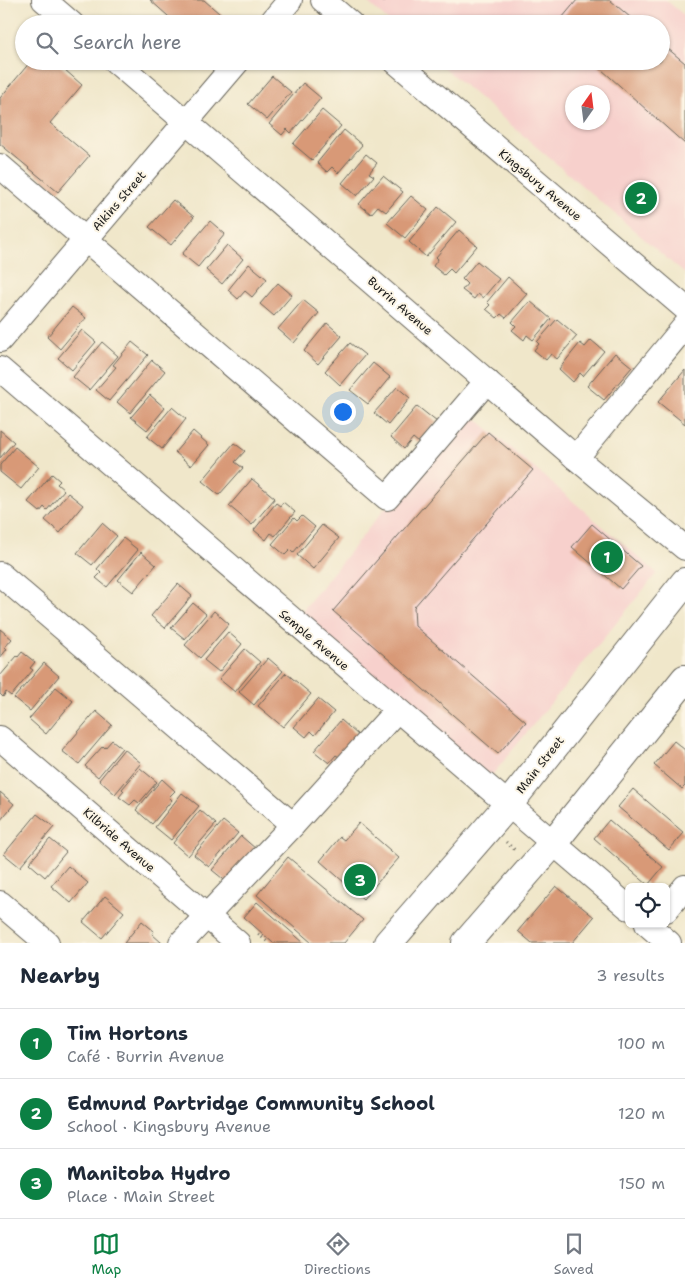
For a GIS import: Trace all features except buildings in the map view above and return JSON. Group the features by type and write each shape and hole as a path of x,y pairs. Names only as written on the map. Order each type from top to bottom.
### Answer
{"main road":[{"name":"Main Street","path":"388,943 508,805 685,582"},
{"path":"466,943 553,843 685,679"}],"street":[{"path":"44,0 62,15"},
{"path":"278,15 290,0"},
{"path":"323,0 340,15"},
{"name":"Burrin Avenue","path":"126,70 576,458 685,548"},
{"name":"Aikins Street","path":"0,340 230,70"},
{"name":"Kingsbury Avenue","path":"406,70 685,308"},
{"path":"0,166 388,498 487,381"},
{"path":"576,458 685,326"},
{"name":"Semple Avenue","path":"0,369 625,905"},
{"path":"0,574 293,825"},
{"path":"181,943 293,825 397,710"},
{"name":"Kilbride Avenue","path":"0,738 238,943"},
{"path":"655,929 685,887"},
{"path":"0,903 47,943"}],"path":[{"path":"503,840 518,852"}],"shaded area":[{"path":"365,0 666,0 685,16 685,274 447,70 670,70 670,15 382,15"},
{"path":"465,409 657,573 484,785 293,622"}],"place":[{"name":"Edmund Partridge Community School","path":"641,198"},
{"name":"Tim Hortons","path":"607,557"},
{"name":"Manitoba Hydro","path":"360,880"}]}
